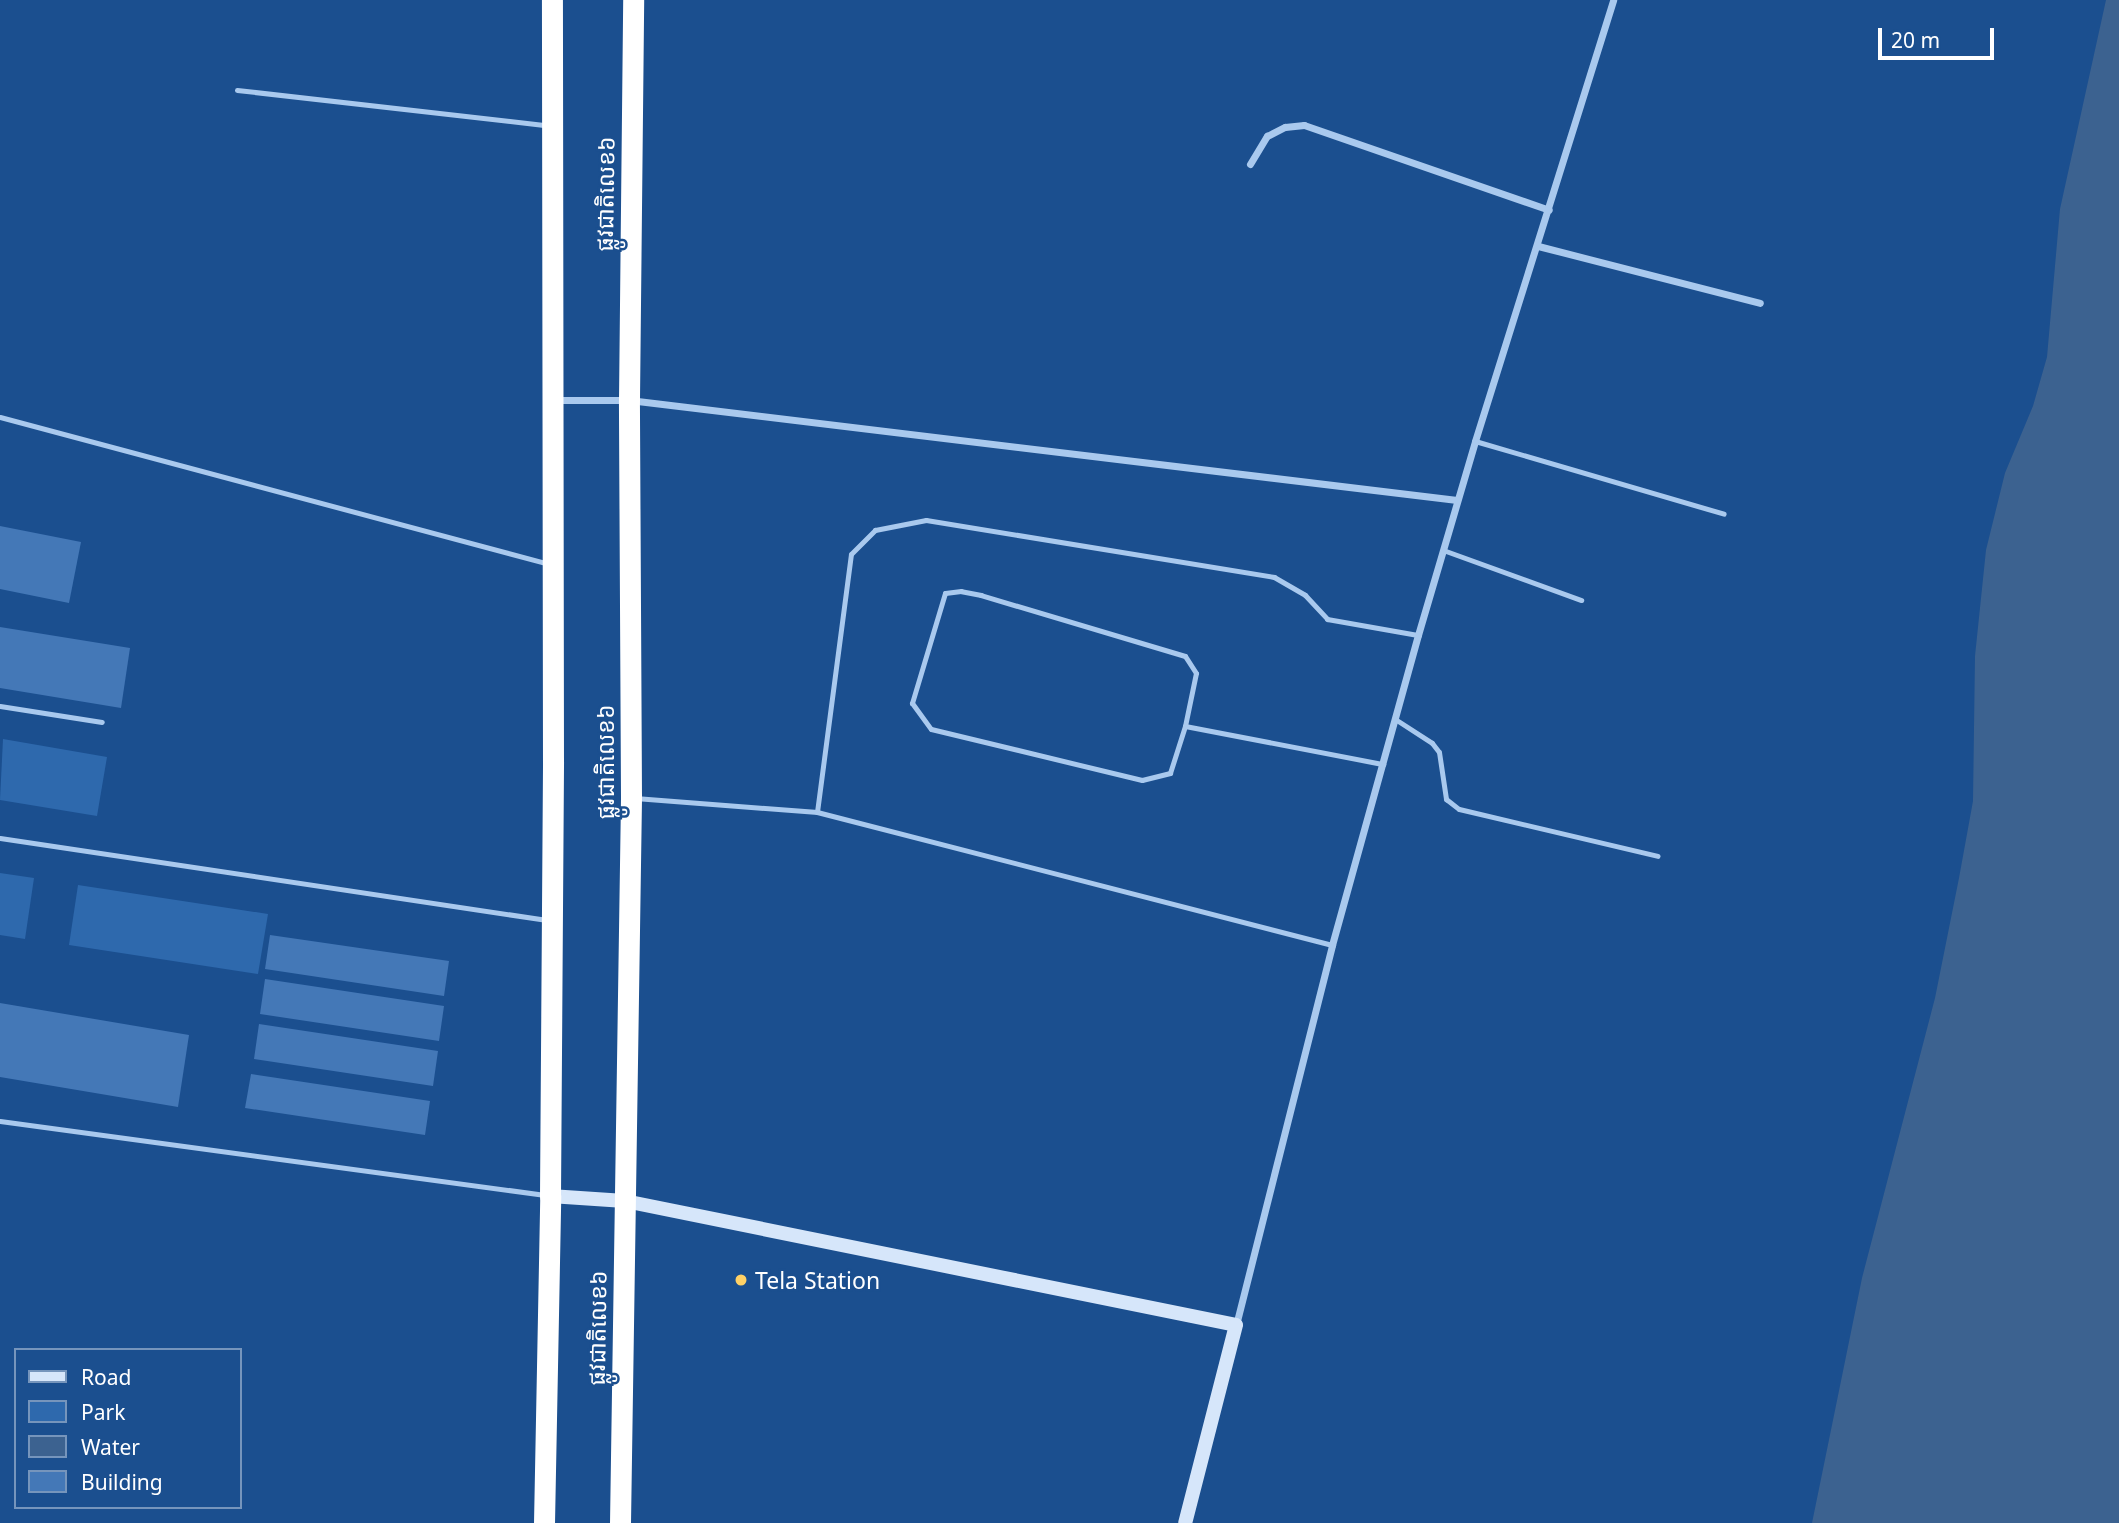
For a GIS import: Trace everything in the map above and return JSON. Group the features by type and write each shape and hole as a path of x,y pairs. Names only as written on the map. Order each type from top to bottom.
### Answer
{"highway":[{"path":"544,1523 552,921 552,0"},
{"name":"ផ្លូវជាតិលេខ៦","path":"620,1523 632,797 629,400 633,0"}],"street":[{"path":"1185,1523 1332,945 1418,635 1475,441 1613,0"},
{"path":"1250,164 1267,136 1285,127 1304,125 1549,210"},
{"path":"1538,246 1760,303"},
{"path":"552,400 629,400 1457,500"},
{"path":"550,1196 625,1201 1236,1325"}],"lane":[{"path":"236,90 554,126"},
{"path":"0,417 552,565"},
{"path":"1475,441 1724,514"},
{"path":"817,812 851,554 875,530 926,520 1274,577 1306,595 1327,619 1418,635"},
{"path":"1443,550 1581,600"},
{"path":"961,591 981,595 1185,656 1196,673 1185,726 1170,772 1142,780 931,729 912,703 945,593 961,591"},
{"path":"0,706 102,722"},
{"path":"1395,719 1432,743 1439,752 1446,799 1459,809 1658,856"},
{"path":"1185,726 1383,764"},
{"path":"632,797 817,812 1332,945"},
{"path":"0,838 552,921"},
{"path":"0,1121 550,1196"}],"green space":[{"path":"3,739 107,757 97,816 0,800"},
{"path":"0,873 34,878 25,939 0,935"},
{"path":"78,885 268,914 258,974 69,945"}],"water":[{"path":"2106,0 2119,0 2119,1523 1812,1523 1862,1278 1935,998 1959,878 1973,801 1975,656 1986,550 2005,473 2033,406 2047,357 2060,209"}],"building":[{"path":"0,526 81,542 69,603 0,589"},
{"path":"0,627 130,648 121,708 0,688"},
{"path":"270,935 449,961 444,996 265,969"},
{"path":"265,979 444,1006 439,1041 260,1014"},
{"path":"0,1003 189,1035 178,1107 0,1077"},
{"path":"259,1024 438,1051 433,1086 254,1059"},
{"path":"251,1074 430,1101 425,1135 245,1108"}],"place":[{"name":"Tela Station","path":"741,1280"}]}
